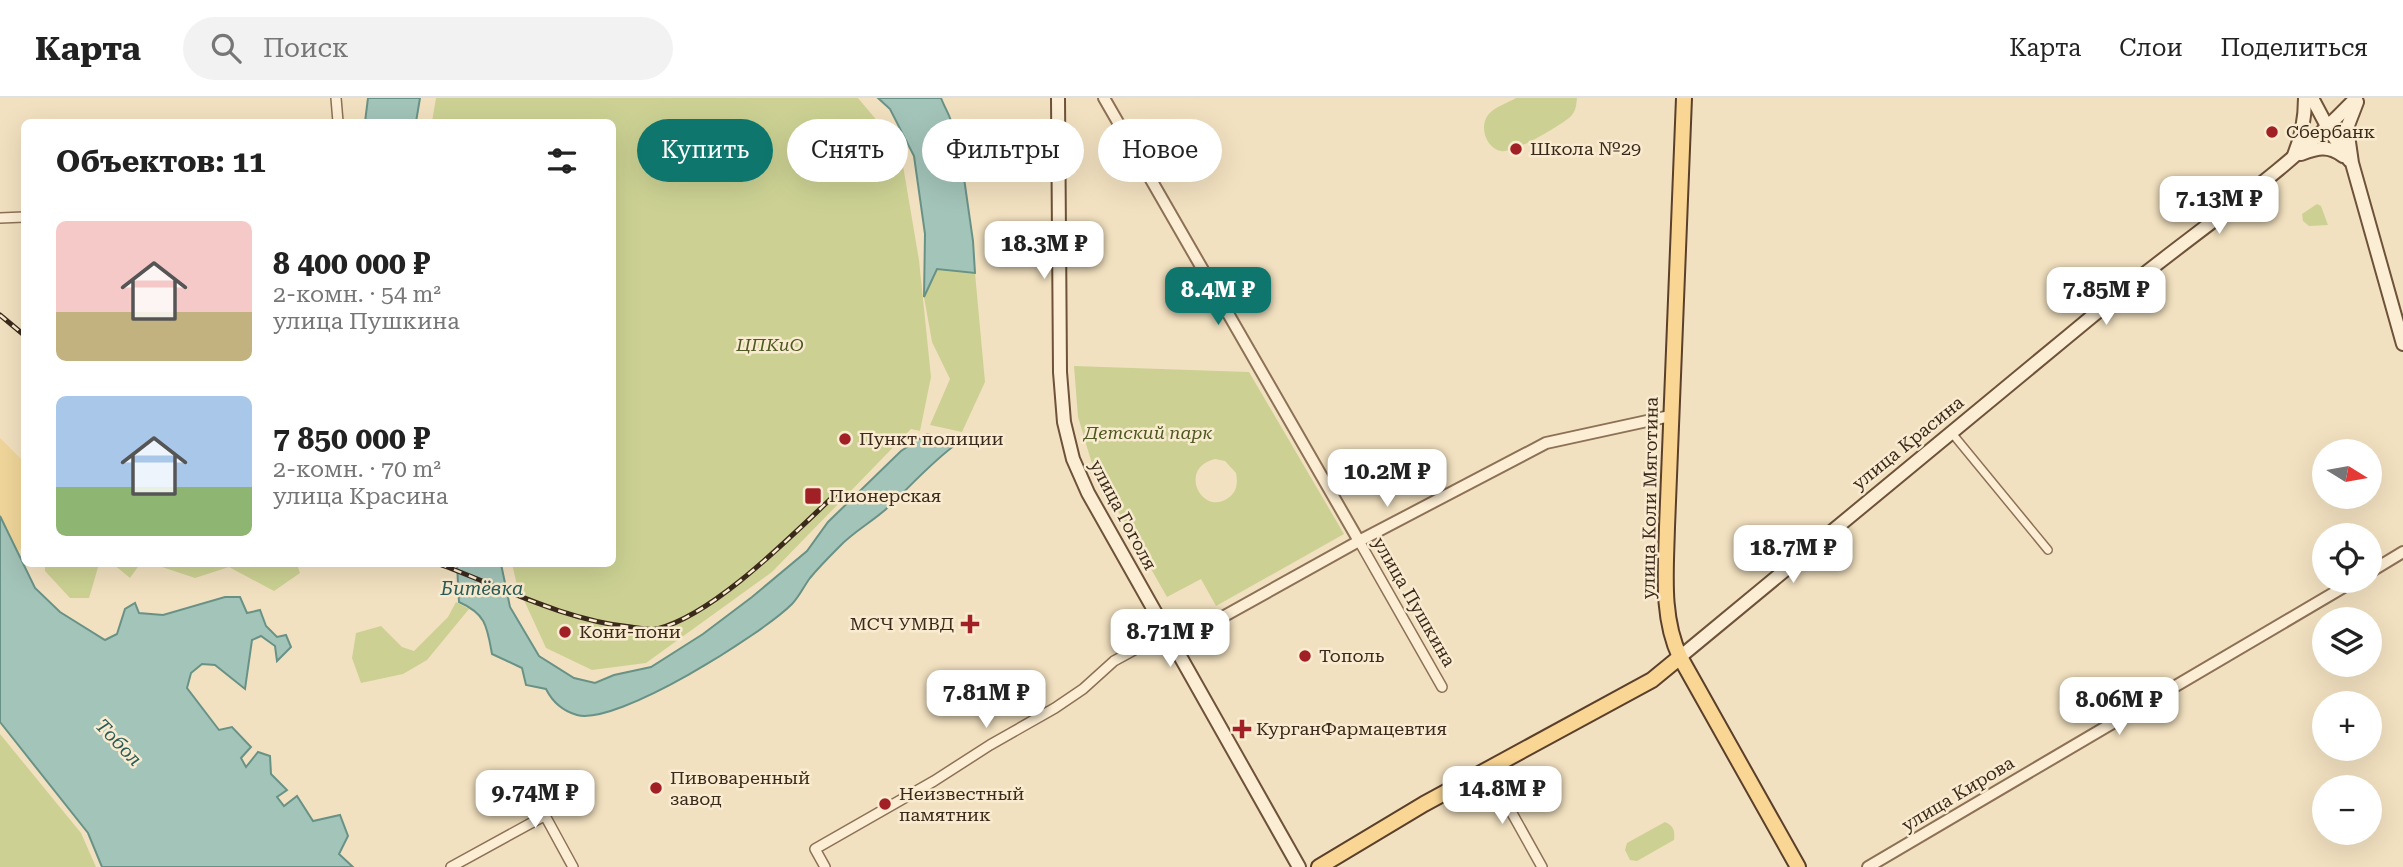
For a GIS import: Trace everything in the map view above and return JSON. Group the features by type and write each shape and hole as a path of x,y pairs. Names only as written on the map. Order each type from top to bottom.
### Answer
{"main road":[{"name":"улица Гоголя","path":"1058,98 1060,372 1064,422 1073,459 1088,493 1299,867"},
{"name":"улица Коли Мяготина","path":"1684,98 1670,416 1666,605 1670,631 1680,657 1798,867"},
{"path":"2293,157 2301,137 2305,98"},
{"path":"2312,98 2352,163"},
{"path":"2328,128 2357,98"},
{"path":"2357,98 2347,128 2352,163 2403,344"},
{"name":"улица Красина","path":"1319,867 1652,680 2125,289 2328,128"},
{"path":"2293,157 2320,148 2331,149 2352,163"}],"street":[{"path":"336,98 338,119"},
{"name":"улица Пушкина","path":"1104,98 1442,687"},
{"path":"0,218 21,217"},
{"path":"1174,644 1359,541 1546,443 1670,416"},
{"path":"1951,432 2048,550"},
{"path":"2382,565 2403,552"},
{"name":"улица Кирова","path":"1868,867 2334,593"},
{"path":"825,867 815,849 1055,708 1083,689 1114,661 1167,632"},
{"path":"1488,770 1542,867"},
{"path":"525,779 573,867"},
{"path":"451,867 544,816"}],"green space":[{"name":"ЦПКиО","path":"436,98 858,98 876,119 787,119 787,182 906,182 919,260 931,377 920,431 911,429 772,572 646,663 592,670 546,648 517,585 513,567 616,567 616,119 432,119"},
{"path":"1516,98 1577,98 1573,113 1564,122 1525,144 1501,151 1491,146 1488,141 1484,131 1485,120 1493,110"},
{"path":"2317,204 2321,206 2328,225 2309,226 2303,221 2302,214"},
{"path":"937,269 975,273 985,382 962,432 930,425 950,379 932,342 924,297"},
{"name":"Детский парк","path":"1074,366 1249,372 1344,534 1216,606 1201,579 1167,597 1093,467 1078,417","holes":["1215,459 1225,461 1236,473 1235,490 1228,498 1218,502 1210,501 1202,496 1198,489 1197,472 1204,464"]},
{"path":"45,567 98,567 89,598 70,598 45,571"},
{"path":"117,567 138,567 130,578"},
{"path":"162,567 229,567 195,578"},
{"path":"229,567 298,567 300,573 274,591"},
{"path":"456,602 469,609 427,660 403,674 361,683 352,658 356,633 381,626 402,647 414,651 448,617"},
{"path":"0,734 81,833 96,867 0,867"},
{"path":"1665,822 1673,829 1674,840 1637,861 1630,860 1625,850 1627,843"}],"sand":[{"path":"0,438 21,459 21,548 18,552 0,516"}],"water":[{"path":"368,98 420,98 416,119 365,119"},
{"path":"878,98 941,98 950,119 922,119 922,182 965,182 975,273 937,269 924,297 925,234 914,156 908,144 908,119 895,119 890,109"},
{"name":"Битёвка","path":"927,434 959,442 885,510 844,542 813,574 792,604 776,618 688,675 623,707 596,715 577,715 558,705 546,689 526,685 522,668 492,654 484,622 475,611 459,602 457,567 502,567 510,607 539,656 574,678 595,683 614,675 651,667 703,634 807,551 828,522 901,451"},
{"name":"Тобол","path":"0,516 21,559 21,567 25,567 35,588 60,612 105,640 117,634 125,609 135,603 139,613 163,615 225,597 240,597 247,613 260,610 266,626 277,637 286,635 291,647 277,661 275,646 261,636 252,640 245,689 215,665 202,664 191,673 187,688 219,730 232,727 251,747 241,758 246,767 258,752 270,756 271,774 287,790 277,797 284,806 297,796 313,821 340,815 348,836 339,854 353,867 102,867 88,833 0,722"}],"railway":[{"path":"0,315 21,332"},
{"path":"446,567 557,610 606,623 657,629 680,620 729,590 839,491"}],"place":[{"name":"Сбербанк","path":"2272,132"},
{"name":"Школа №29","path":"1516,149"},
{"name":"Пункт полиции","path":"845,439"},
{"name":"Пионерская","path":"813,496"},
{"name":"МСЧ УМВД","path":"970,624"},
{"name":"Кони-пони","path":"565,632"},
{"name":"Тополь","path":"1305,656"},
{"name":"КурганФармацевтия","path":"1242,729"},
{"name":"Пивоваренный завод","path":"656,788"},
{"name":"Неизвестный памятник","path":"885,804"}]}
